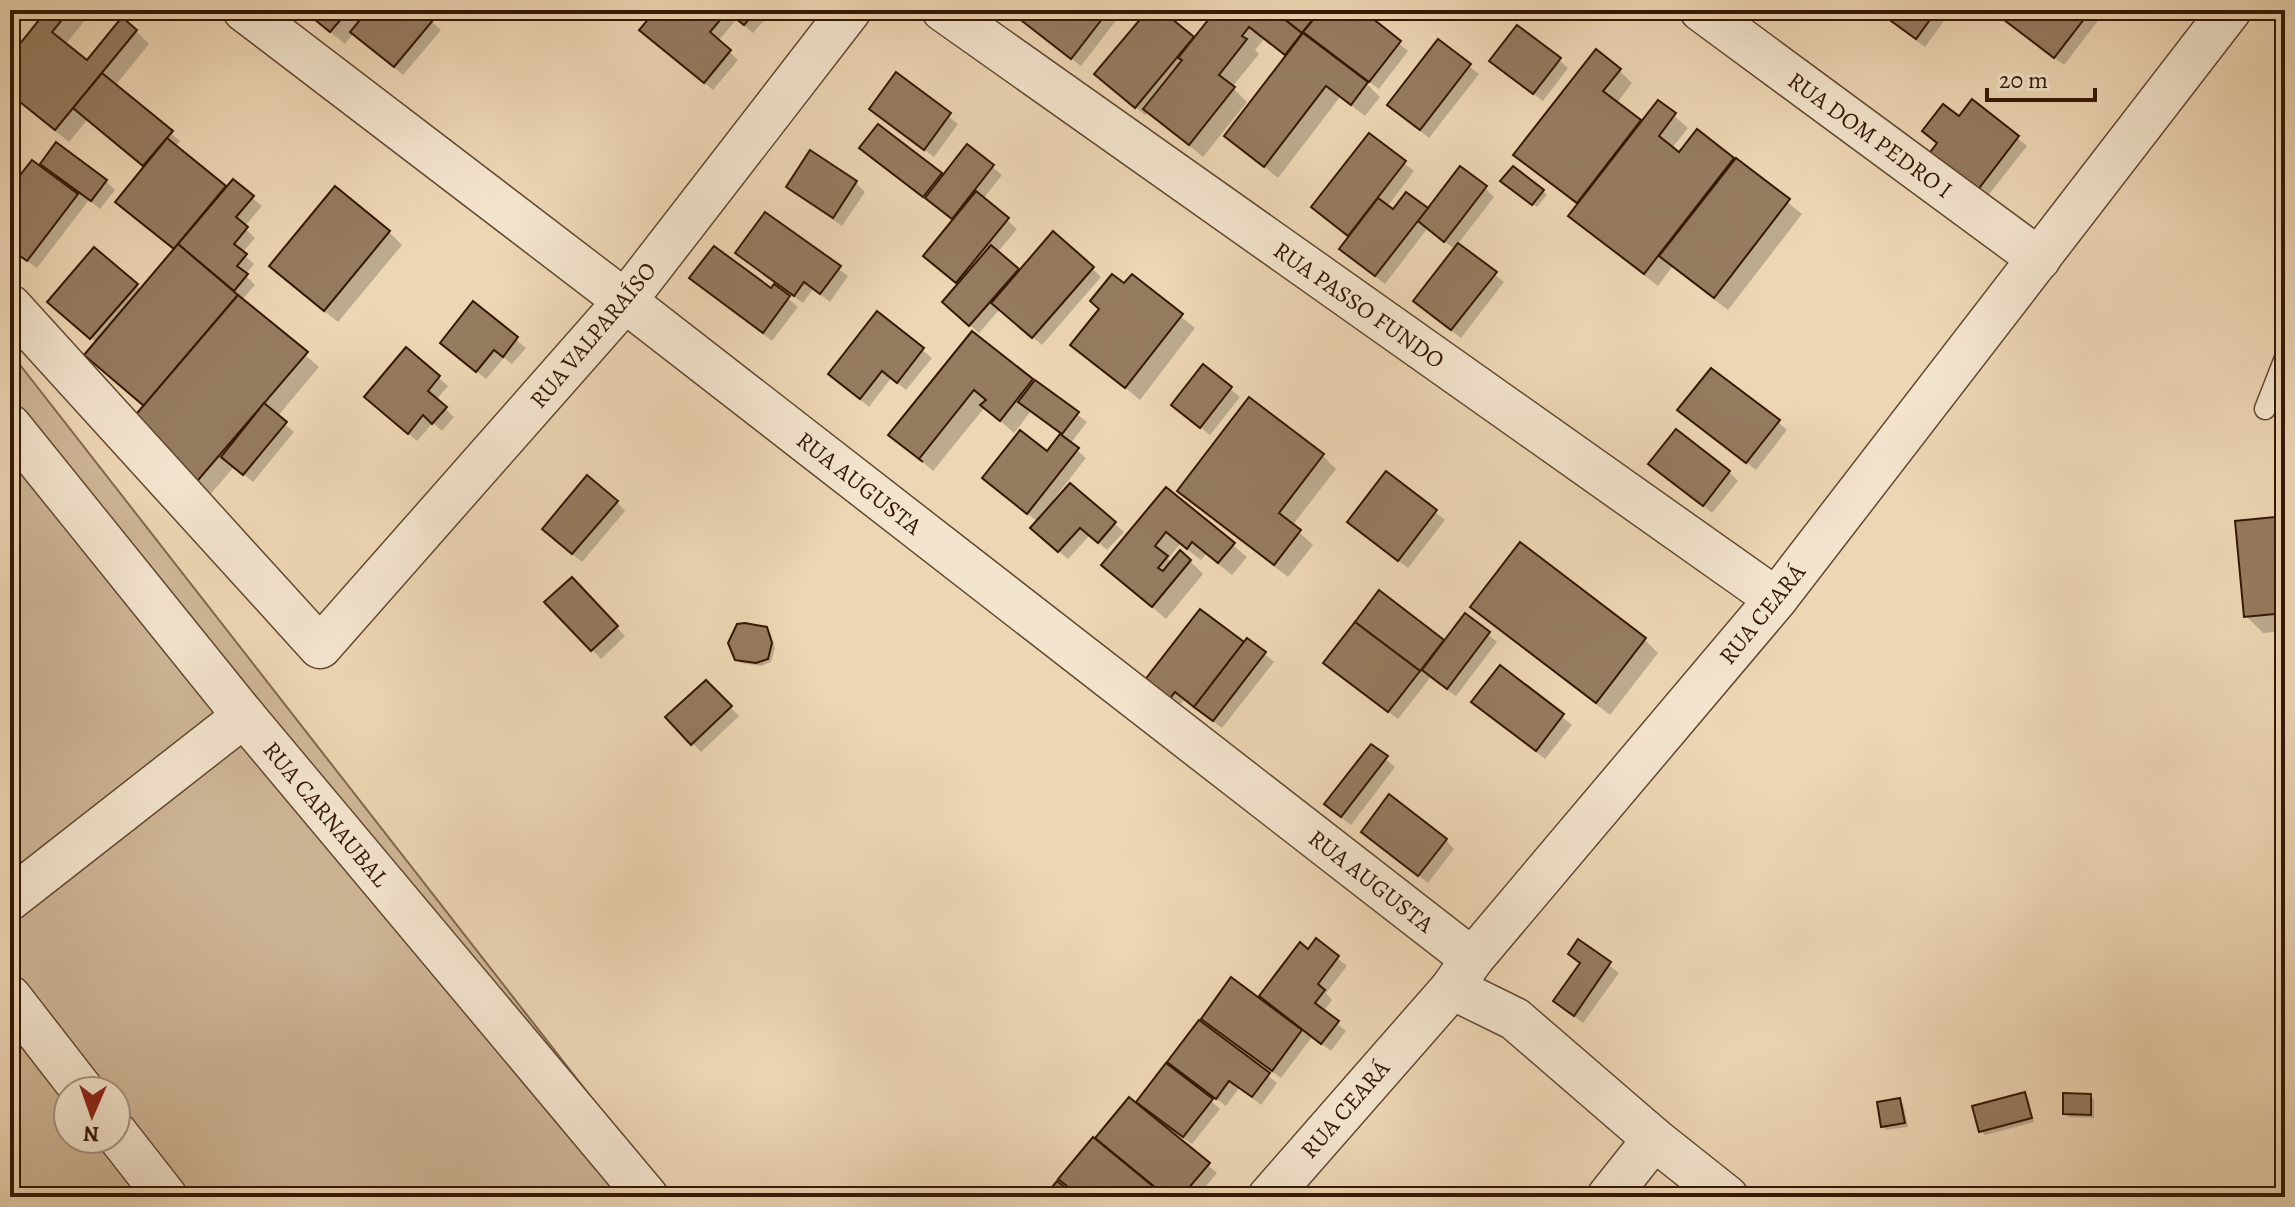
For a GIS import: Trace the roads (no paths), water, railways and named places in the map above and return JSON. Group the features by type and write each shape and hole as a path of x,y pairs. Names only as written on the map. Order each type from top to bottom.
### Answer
{"street":[{"name":"RUA AUGUSTA","path":"244,10 625,301 1462,974 1654,1139 1727,1197"},
{"name":"RUA VALPARAÍSO","path":"10,306 320,647 625,301 850,10"},
{"name":"RUA PASSO FUNDO","path":"943,10 1776,599"},
{"name":"RUA DOM PEDRO I","path":"1701,10 2039,259"},
{"name":"RUA CEARÁ","path":"1269,1197 1462,974 1776,599 2230,10"},
{"name":"RUA CARNAUBAL","path":"10,426 244,716 647,1197"},
{"path":"10,899 244,716"},
{"path":"10,997 71,1075"},
{"path":"1608,1197 1654,1139"},
{"path":"132,1153 166,1197"}],"lane":[{"path":"2265,409 2285,358"}]}
